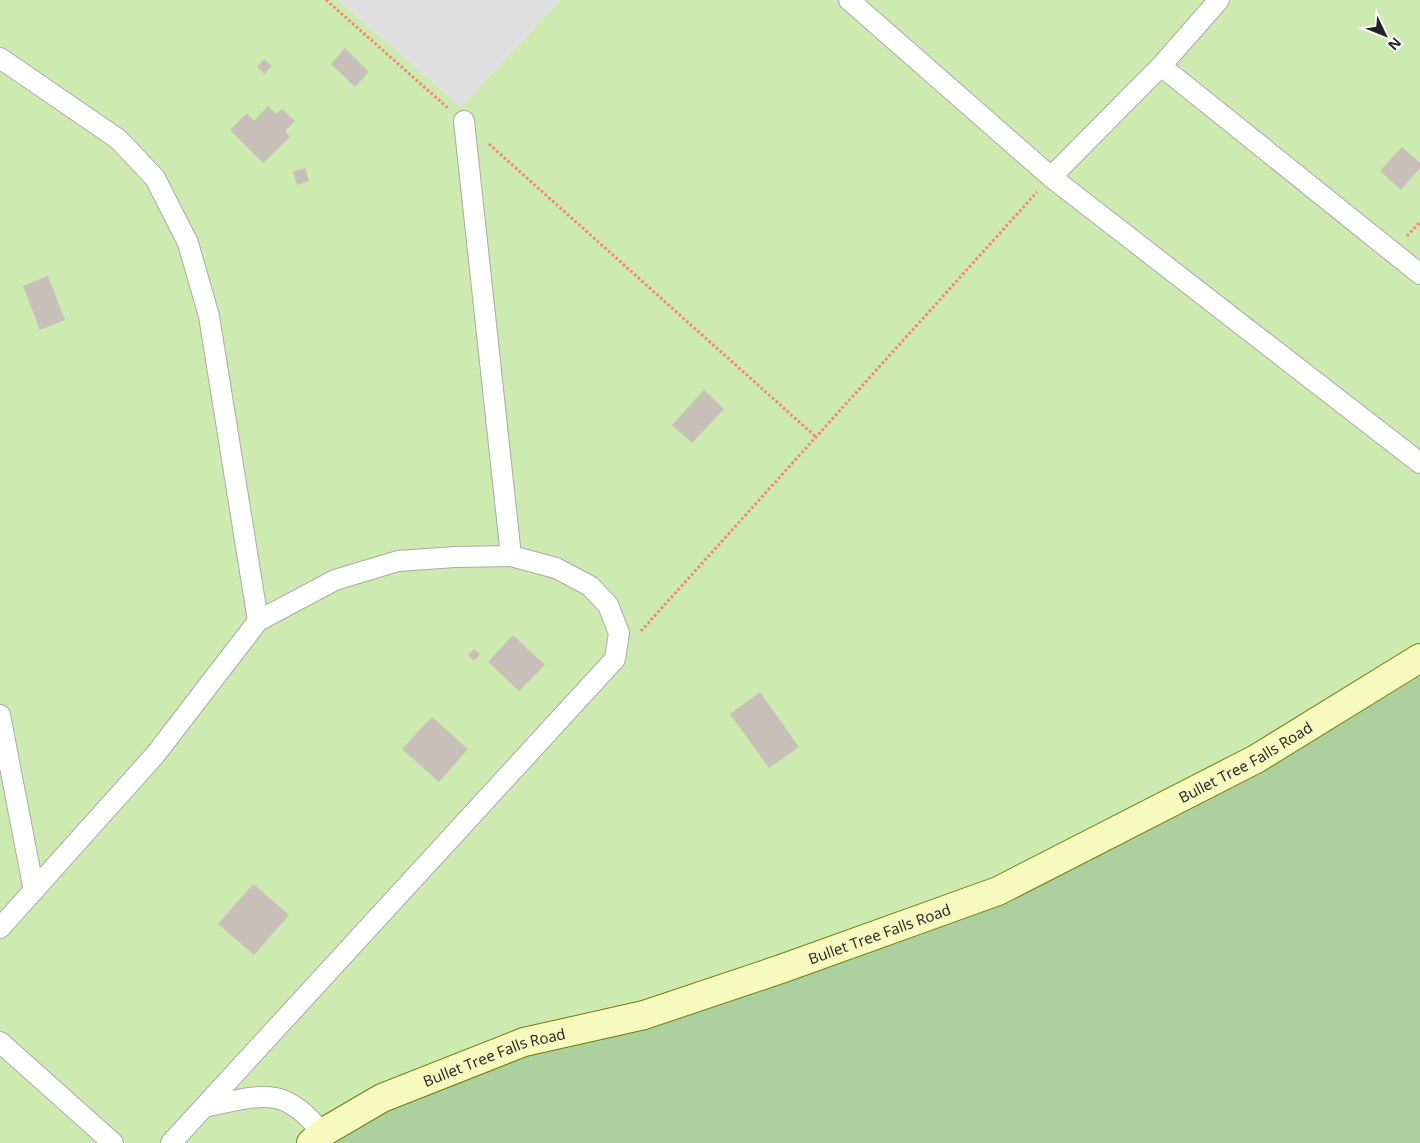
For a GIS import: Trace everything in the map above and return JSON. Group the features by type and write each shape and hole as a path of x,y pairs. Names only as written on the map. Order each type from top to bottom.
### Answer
{"main road":[{"name":"Bullet Tree Falls Road","path":"317,1138 382,1098 524,1042 644,1016 781,970 998,891 1256,759 1420,658"}],"street":[{"path":"1050,177 1161,66 1219,0"},
{"path":"862,4 1050,177 1420,463"},
{"path":"0,58 118,139 155,178 188,243 209,316 258,621"},
{"path":"1161,66 1420,274"},
{"path":"464,121 511,556"},
{"path":"0,928 156,755 258,621 335,580 398,562 511,556 556,568 590,586 608,605 618,633 615,660 171,1143"},
{"path":"0,715 34,891"},
{"path":"0,1042 113,1143"},
{"path":"204,1107 267,1095 288,1100 306,1113 317,1138"}],"path":[{"path":"326,0 464,121 816,437"},
{"path":"615,660 1050,177"}],"shaded area":[{"path":"338,0 560,0 461,109"}],"green space":[{"path":"0,0 338,0 461,108 560,0 1420,0 1420,658 998,891 311,1143 0,1143"},
{"path":"1420,658 1420,1143 311,1143 382,1098 998,891"}],"building":[{"path":"345,48 369,72 355,87 331,64"},
{"path":"264,59 272,66 265,74 257,67"},
{"path":"268,106 276,114 282,109 295,121 285,131 290,137 263,163 230,130 247,113 254,121"},
{"path":"1402,147 1420,163 1420,168 1401,190 1380,171"},
{"path":"305,168 309,181 297,185 293,172"},
{"path":"48,276 65,320 40,330 23,286"},
{"path":"704,390 724,409 692,443 672,425"},
{"path":"513,635 545,665 519,691 488,662"},
{"path":"474,649 480,654 474,661 468,655"},
{"path":"760,692 799,747 769,768 730,714"},
{"path":"432,717 468,749 439,782 402,749"},
{"path":"253,884 289,915 254,955 218,924"}]}
